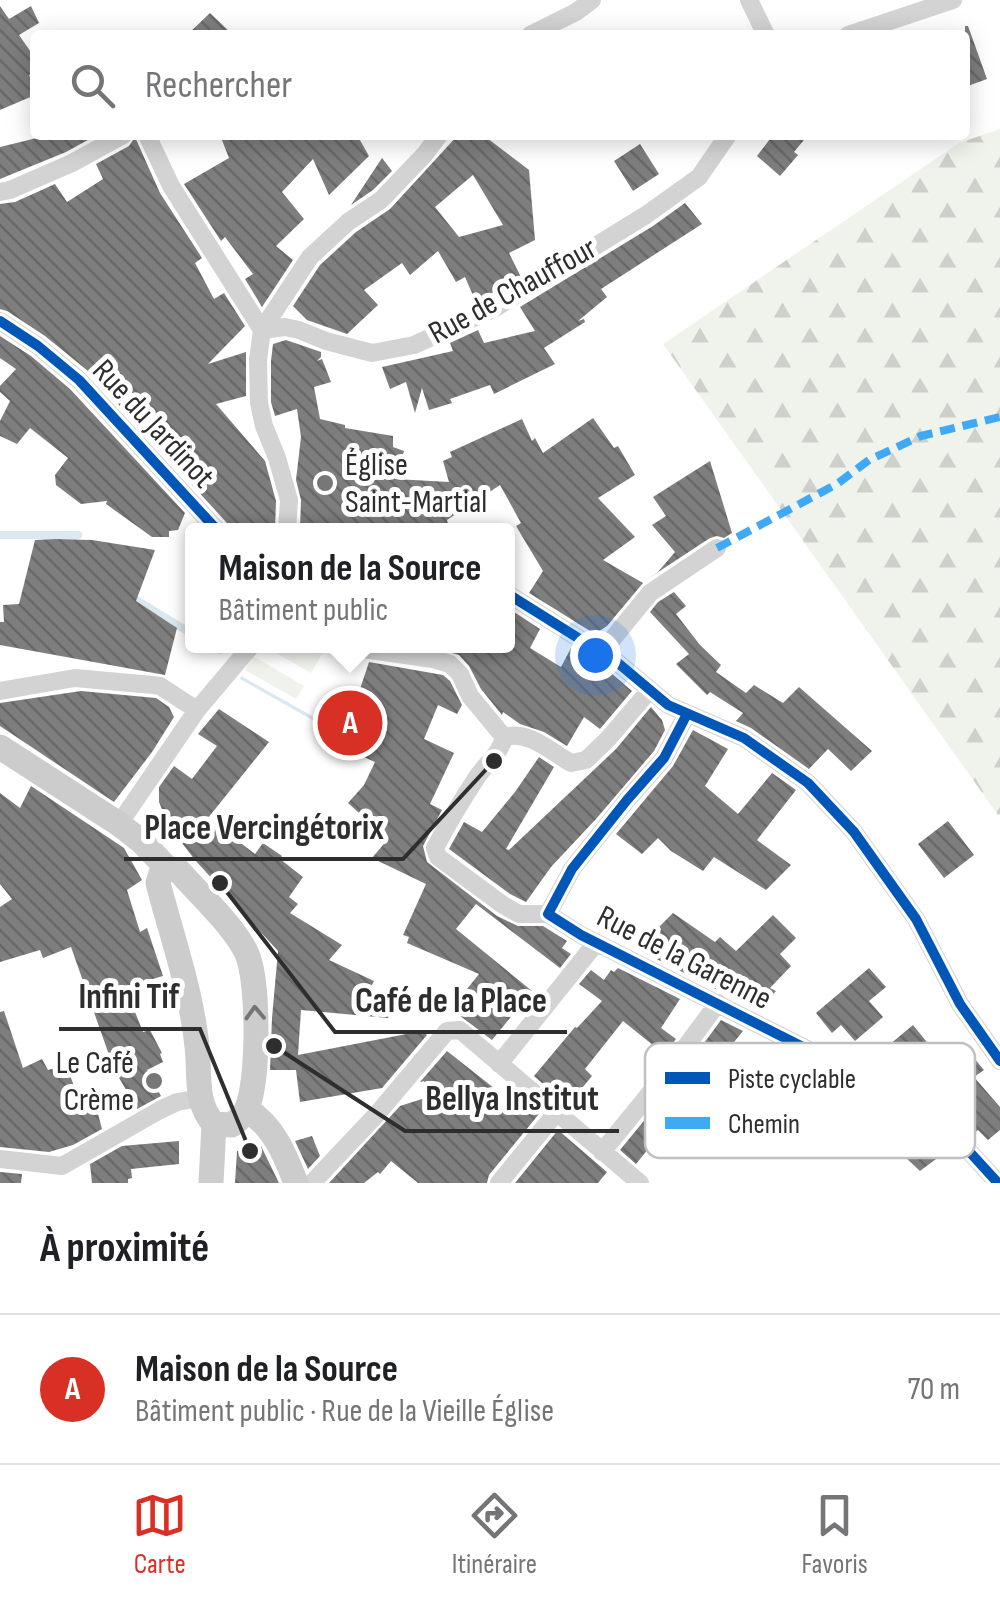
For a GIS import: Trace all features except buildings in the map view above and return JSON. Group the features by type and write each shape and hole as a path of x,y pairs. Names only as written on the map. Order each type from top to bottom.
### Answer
{"street":[{"path":"540,30 592,0"},
{"path":"749,0 764,30"},
{"path":"863,30 954,0"},
{"path":"0,192 114,140"},
{"path":"149,140 171,186 262,330"},
{"path":"288,523 290,500 260,403 258,360 262,330 310,257 348,222 381,200 435,140"},
{"name":"Rue de Chauffour","path":"262,330 299,330 372,353 414,345 495,308 646,215 699,177 725,140"},
{"name":"Rue du Jardinot","path":"0,320 79,380 212,523"},
{"path":"601,653 650,593 718,548"},
{"path":"515,598 618,663 668,705 744,738 808,783 854,832 916,919 960,1004 1000,1060"},
{"path":"119,824 198,710 244,653"},
{"path":"391,653 450,664 504,737"},
{"path":"0,691 75,678 153,685 198,710"},
{"path":"504,737 526,736 571,763 586,760 649,690"},
{"name":"Rue de la Garenne","path":"686,714 664,758 572,868 548,914 795,1043"},
{"path":"504,737 501,751 481,771 435,848 438,857 503,906 519,914 548,914"},
{"path":"0,747 119,824 167,868 178,870 246,952 252,970 256,1016 252,1089 247,1110 232,1125 214,1124 200,1098 193,1018 158,883 167,868"},
{"path":"499,1064 596,942"},
{"path":"689,1043 718,1004"},
{"path":"312,1183 447,1031 460,1030 640,1183"},
{"path":"0,1159 63,1175 160,1110 176,1102 200,1098"},
{"path":"602,1152 645,1099"},
{"path":"247,1110 269,1127 296,1183"},
{"path":"499,1183 556,1113"},
{"path":"211,1183 214,1124"},
{"name":"Rue de la Garenne","path":"975,1158 998,1183"}],"green space":[{"path":"1000,129 998,815 663,344 970,139"},
{"path":"276,653 323,653 311,673"},
{"path":"253,656 304,686 296,699 245,670"}],"water":[{"path":"241,676 337,730 348,706 352,708 339,735 240,679"}],"waterway":[{"path":"0,535 78,535"},
{"path":"128,595 185,630"}],"marked path":[{"path":"717,548 837,484 869,460 921,436 1000,417"}],"cycle path":[{"path":"0,321 79,380 211,523"},
{"path":"515,598 618,663 668,705 744,738 808,783 854,832 916,919 960,1004 1000,1061"},
{"path":"687,714 664,758 572,869 548,914 581,935 795,1043"},
{"path":"975,1158 998,1183"}],"place":[{"name":"Église Saint-Martial","path":"325,483"},
{"name":"Maison de la Source","path":"350,723"},
{"name":"Place Vercingétorix","path":"494,761"},
{"name":"Café de la Place","path":"220,883"},
{"name":"Bellya Institut","path":"274,1046"},
{"name":"Le Café Crème","path":"154,1081"},
{"name":"Infini Tif","path":"250,1151"}]}
